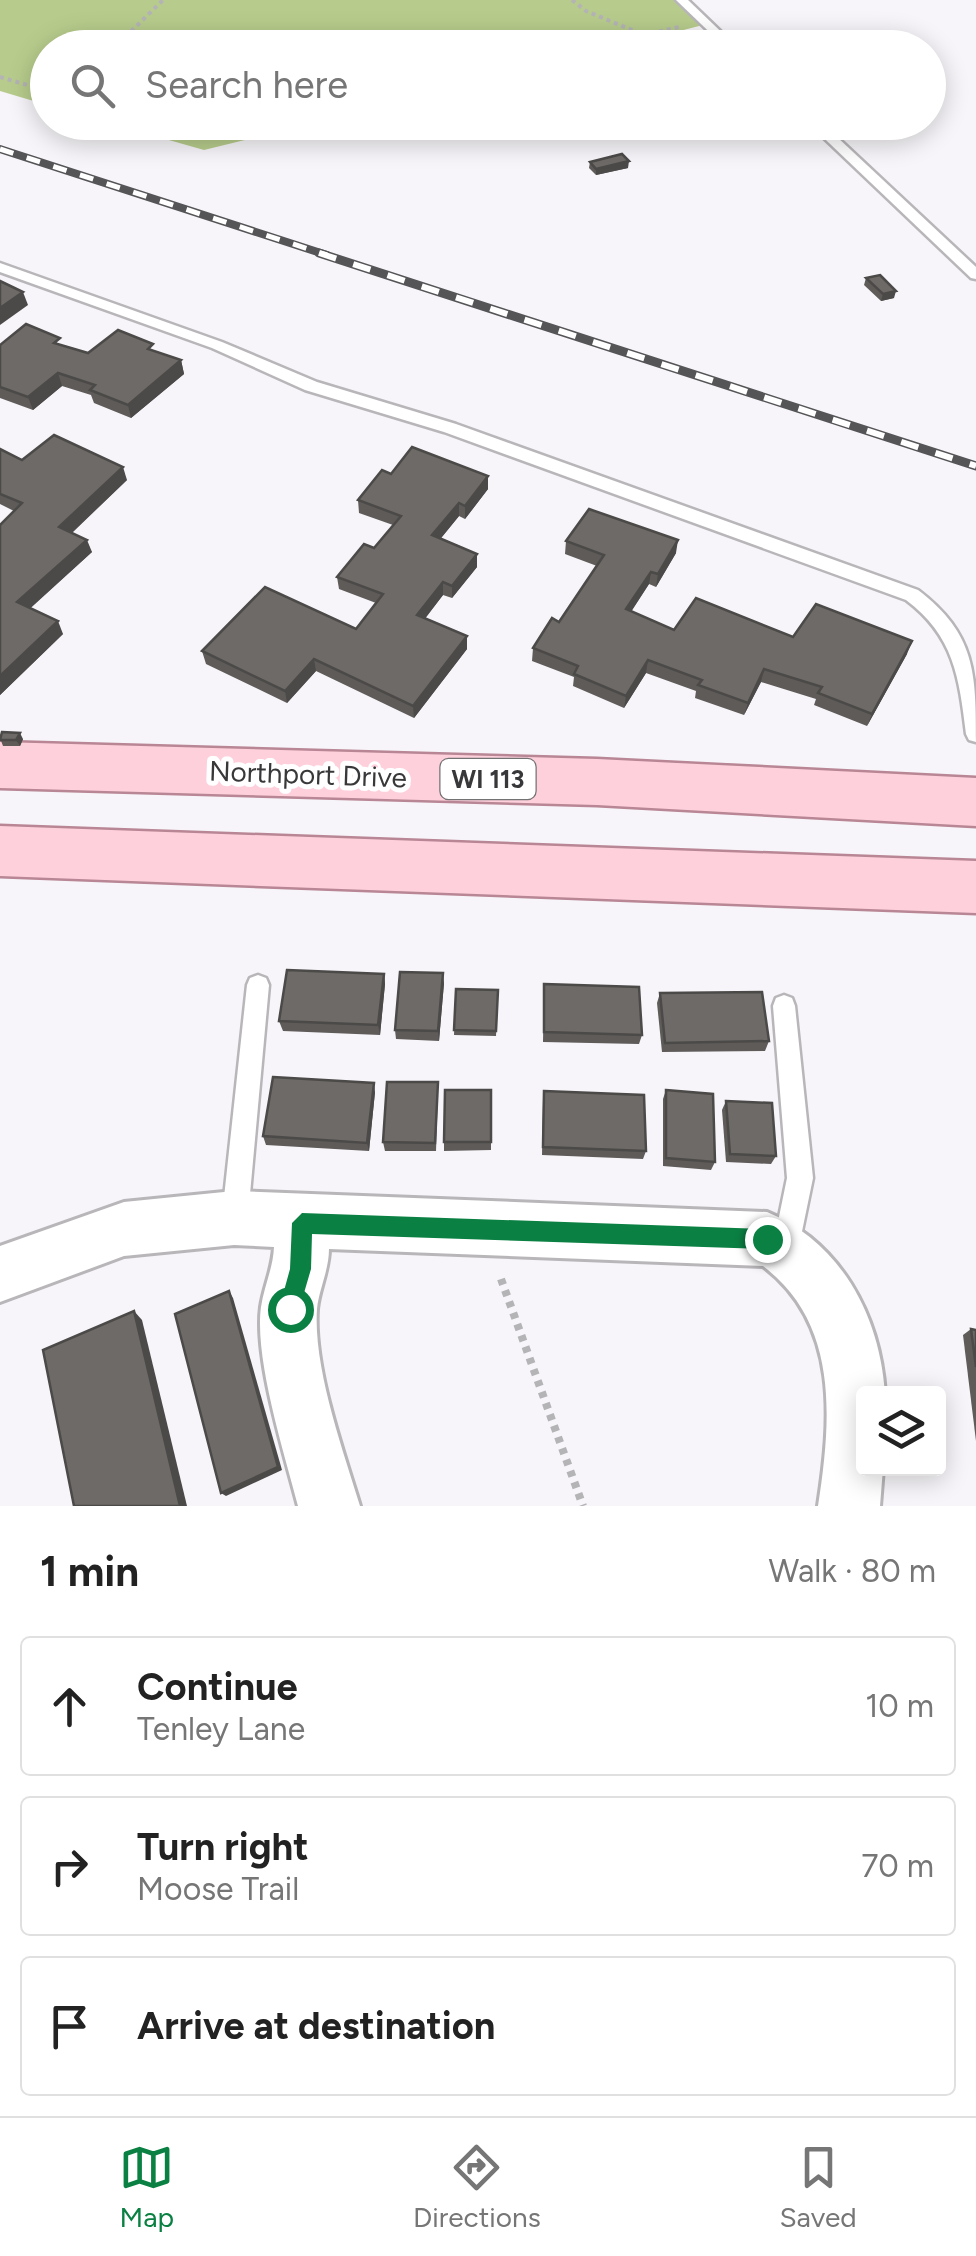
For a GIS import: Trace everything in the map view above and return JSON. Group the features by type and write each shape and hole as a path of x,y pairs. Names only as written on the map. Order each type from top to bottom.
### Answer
{"main road":[{"name":"Northport Drive","path":"0,765 577,782 976,802"},
{"path":"0,852 976,888"}],"street":[{"path":"0,1274 124,1229 178,1220 234,1218 767,1239 795,1255 833,1308 853,1362 849,1506"},
{"path":"302,1223 301,1269 290,1309 299,1398 329,1506"}],"lane":[{"path":"682,0 714,30"},
{"path":"832,140 976,274"},
{"path":"0,267 217,345 312,386 450,428 912,595 937,610 954,636 976,734"},
{"path":"234,1218 258,985"},
{"path":"784,1006 800,1178 795,1255"}],"path":[{"path":"133,30 164,0"},
{"path":"572,0 586,11 632,30"},
{"path":"665,30 704,21"},
{"path":"0,76 30,85"},
{"path":"501,1279 583,1506"}],"green space":[{"path":"0,0 682,0 707,24 684,30 30,30 30,100 0,91"},
{"path":"169,140 245,140 204,150"}],"building":[{"path":"622,154 629,161 596,169 590,162"},
{"path":"880,275 896,291 883,294 866,278"},
{"path":"0,281 23,292 0,308"},
{"path":"26,324 60,338 54,343 88,353 118,330 153,344 148,349 181,360 128,405 90,390 95,385 58,373 28,397 0,387 0,345"},
{"path":"54,435 123,467 59,527 87,540 17,602 58,621 0,676 0,525 22,503 0,494 0,449 22,460"},
{"path":"412,447 488,476 465,506 459,503 432,535 477,554 452,586 443,582 417,615 467,636 413,706 314,659 285,691 202,651 265,587 356,629 383,594 337,577 364,544 374,548 401,516 358,500 382,470 391,474"},
{"path":"589,509 678,540 658,574 651,572 626,609 674,630 696,598 793,637 816,604 912,641 872,714 818,693 822,687 764,669 748,703 698,685 702,680 648,660 626,696 574,674 578,666 533,648 552,618 559,622 604,555 566,541"},
{"path":"2,732 20,733 16,740 0,740"},
{"path":"287,970 384,974 378,1025 279,1021"},
{"path":"400,972 443,973 438,1031 395,1030"},
{"path":"544,984 639,987 642,1035 544,1032"},
{"path":"456,989 498,990 496,1031 454,1030"},
{"path":"762,992 769,1041 665,1043 660,993"},
{"path":"273,1077 374,1083 367,1143 263,1136"},
{"path":"387,1082 438,1082 435,1143 383,1142"},
{"path":"445,1090 491,1090 491,1142 444,1142"},
{"path":"666,1090 713,1094 715,1162 666,1158"},
{"path":"544,1091 644,1095 646,1151 543,1147"},
{"path":"726,1101 772,1103 776,1156 730,1154"},
{"path":"229,1291 278,1467 221,1493 175,1314"},
{"path":"134,1311 180,1506 74,1506 43,1350"},
{"path":"971,1329 976,1330 976,1367"}],"railway":[{"path":"0,149 327,255"},
{"path":"319,253 976,466"}],"route":[{"path":"290,1309 301,1269 302,1223 767,1239"}]}
